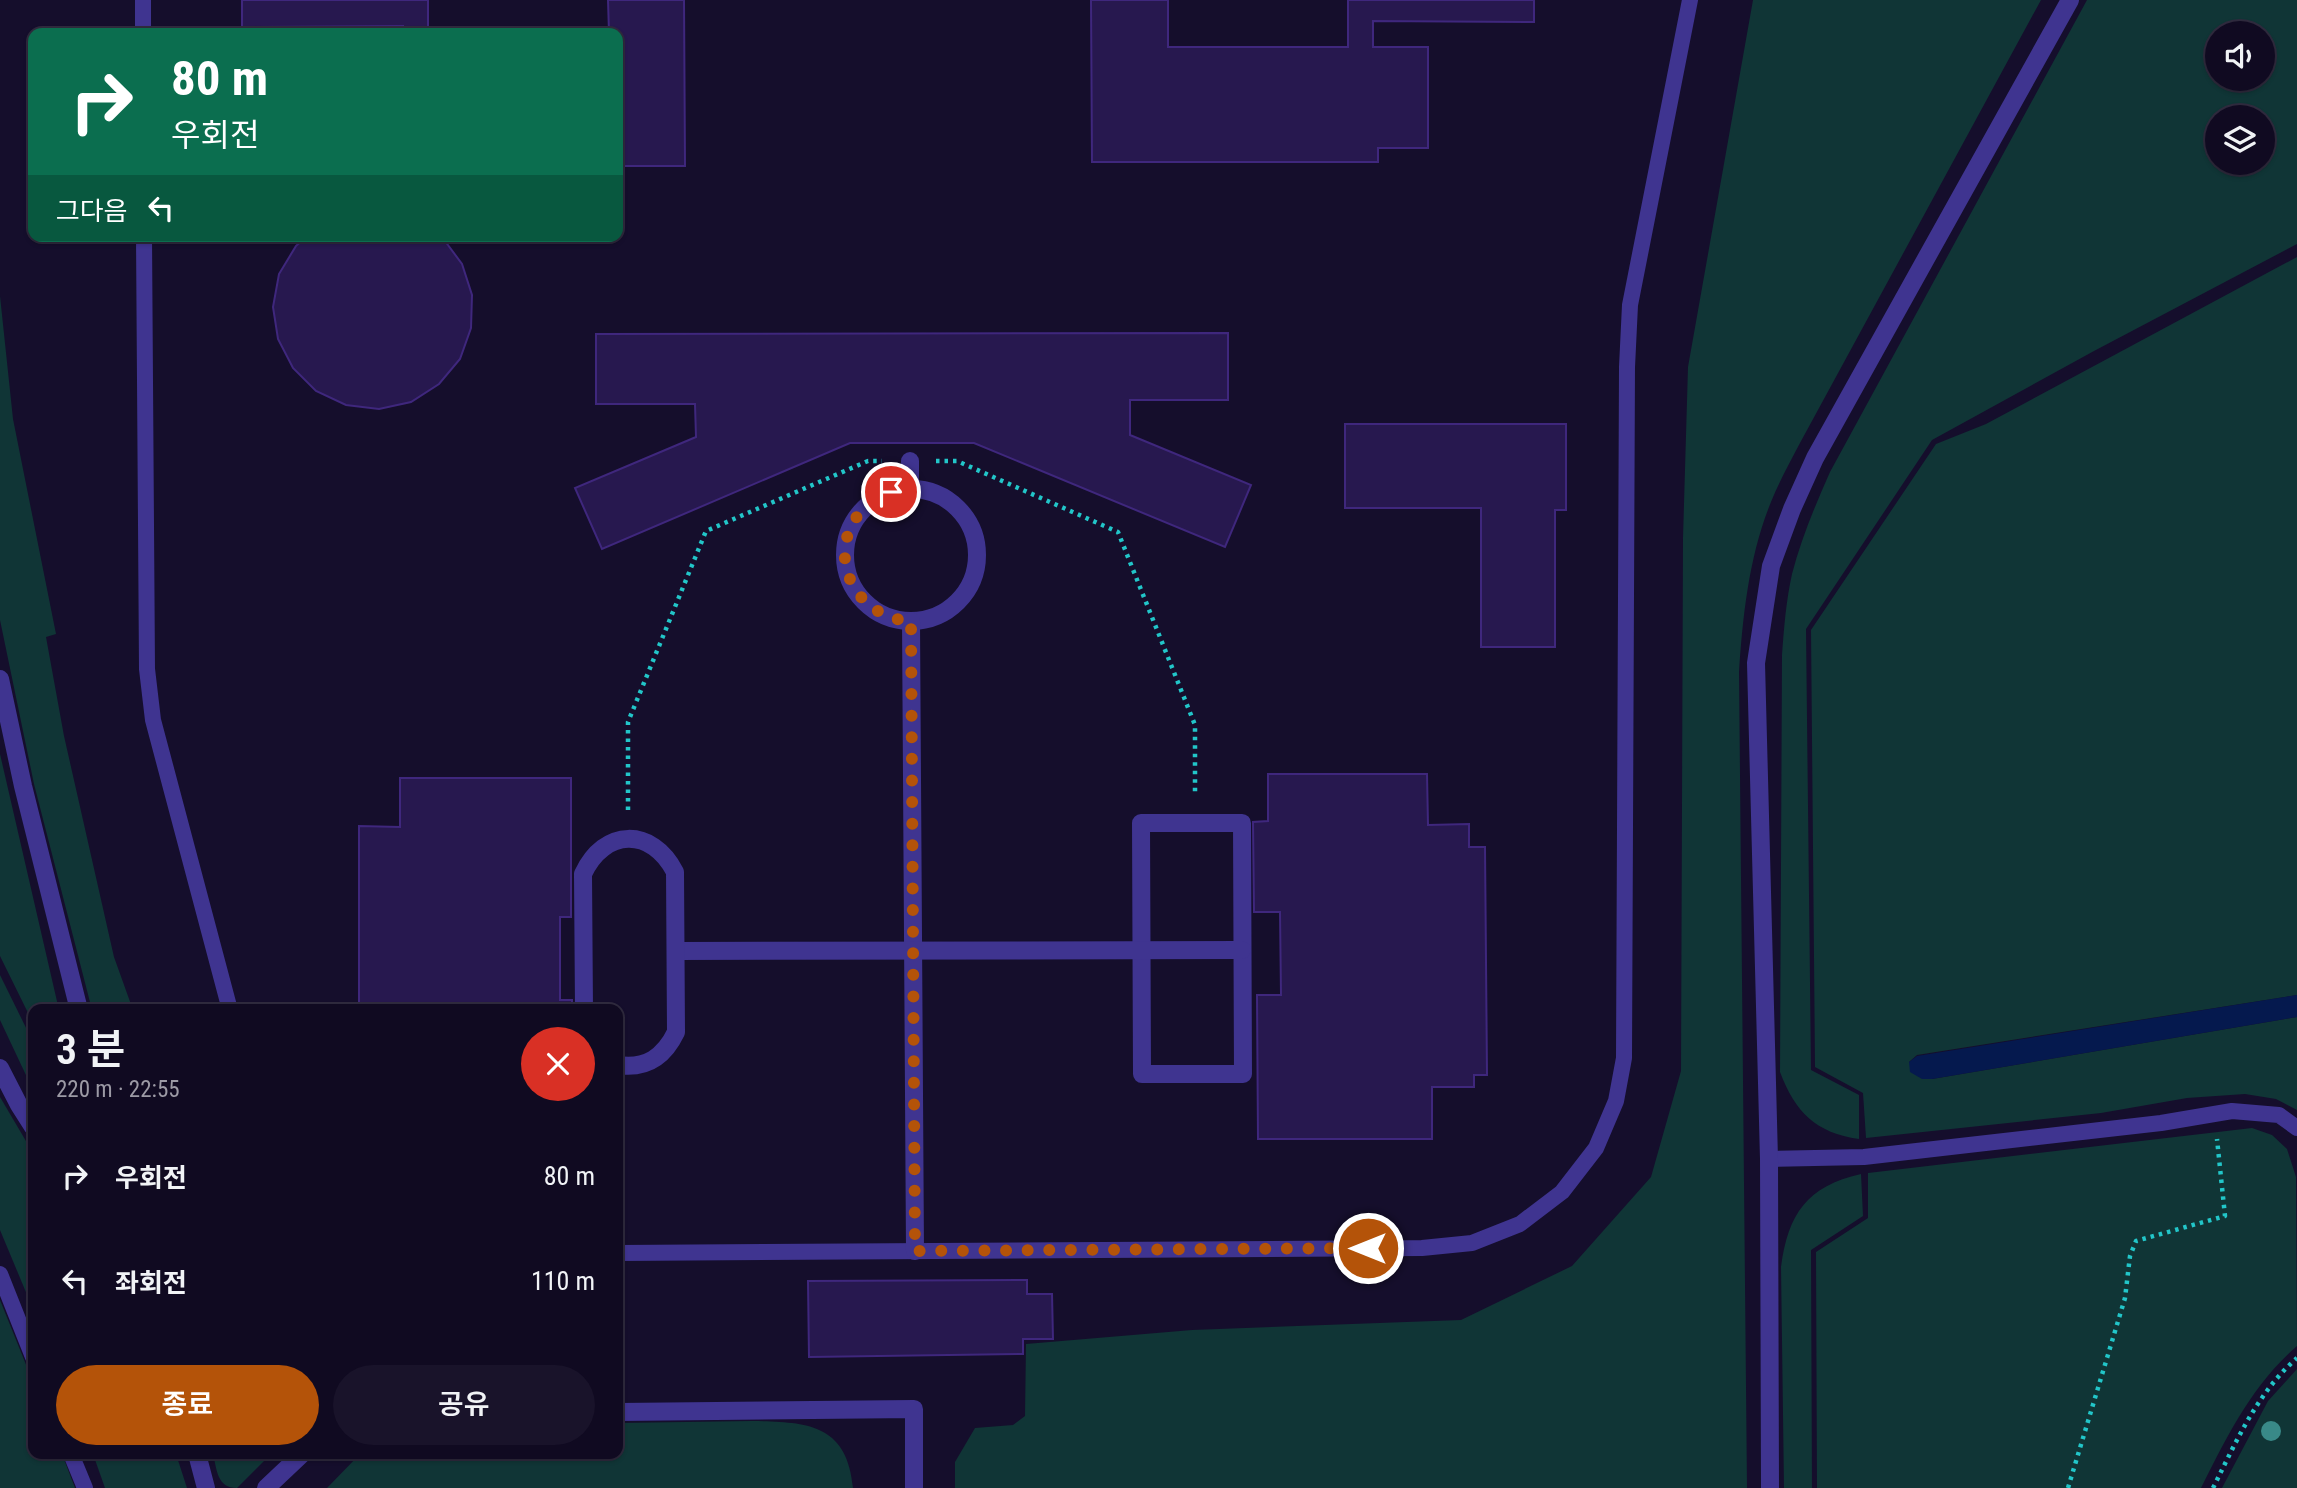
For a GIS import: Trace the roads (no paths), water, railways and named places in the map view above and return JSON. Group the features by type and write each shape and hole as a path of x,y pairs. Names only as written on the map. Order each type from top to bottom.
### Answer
{"street":[{"path":"1770,1488 1769,1158 1756,663 1771,566 1815,458 2070,0"},
{"path":"910,461 910,489"},
{"path":"910,489 934,493 953,504 967,520 975,540 977,562 971,584 958,601 941,614 911,621 898,620 877,612 861,599 849,580 845,559 847,537 856,517 871,502 891,492 910,489"},
{"path":"911,621 915,1251"},
{"path":"0,680 23,786 78,1004"},
{"path":"1141,823 1242,823 1242,1074 1142,1074 1142,950 1141,823"},
{"path":"584,1004 583,874 600,849 614,841 644,841 657,848 668,859 675,872 676,1032 670,1046 659,1057 646,1064 623,1066"},
{"path":"676,951 1242,950"},
{"path":"0,1068 28,1119"},
{"path":"623,1412 914,1409 914,1488"},
{"path":"198,1459 206,1488"},
{"path":"266,1488 297,1459"}],"lane":[{"path":"143,0 143,28"},
{"path":"623,1253 1422,1248 1472,1243 1520,1224 1562,1192 1596,1149 1616,1101 1624,1058 1627,367 1630,305 1690,0"},
{"path":"144,242 147,655 153,720 228,1004"},
{"path":"1769,1158 1864,1157 2161,1123 2232,1111 2279,1115 2297,1128"},
{"path":"0,1274 28,1344"},
{"path":"73,1459 85,1488"}],"water":[{"path":"2297,995 2297,1017 1932,1079 1922,1079 1910,1072 1909,1062 1917,1056"}]}
